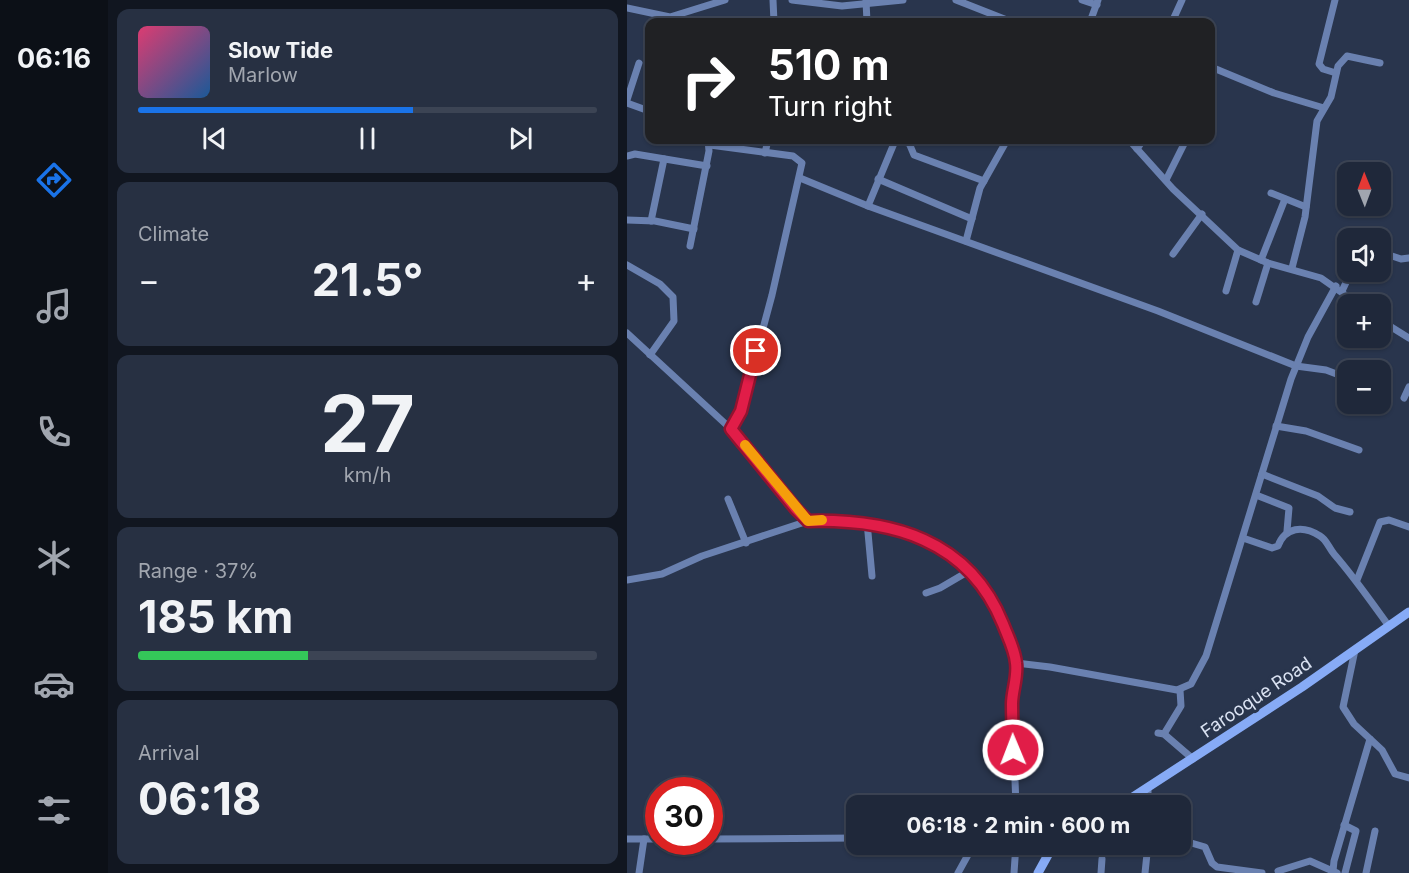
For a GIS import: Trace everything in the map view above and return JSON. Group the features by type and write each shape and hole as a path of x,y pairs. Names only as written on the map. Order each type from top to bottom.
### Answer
{"main road":[{"name":"Farooque Road","path":"1137,795 1302,687 1409,612"},
{"path":"1038,873 1048,855"}],"street":[{"path":"627,8 670,17 725,0"},
{"path":"773,0 774,18"},
{"path":"792,0 833,3 903,0"},
{"path":"956,0 1002,18"},
{"path":"1082,0 1097,2 1091,18"},
{"path":"1174,18 1182,0"},
{"path":"1335,0 1319,64 1323,69 1336,73"},
{"path":"866,2 867,18"},
{"path":"1292,268 1306,207 1317,121 1333,92 1336,73 1345,56 1380,63"},
{"path":"639,63 627,101 645,109"},
{"path":"1215,69 1266,90 1324,108"},
{"path":"690,246 707,166 709,144"},
{"path":"719,144 798,158 802,163 741,411 731,429"},
{"path":"765,153 767,144"},
{"path":"868,206 893,144"},
{"path":"908,144 911,145 914,155 984,181"},
{"path":"966,241 984,181 1005,144"},
{"path":"1133,144 1166,180 1238,250 1265,261 1314,275 1345,294"},
{"path":"1137,148 1140,144"},
{"path":"1166,180 1184,144"},
{"path":"627,156 635,154 707,166"},
{"path":"651,221 664,159"},
{"path":"800,178 868,206 1158,311 1296,366 1326,370 1337,374"},
{"path":"878,179 972,219"},
{"path":"1271,193 1306,207"},
{"path":"1256,302 1265,261 1285,199"},
{"path":"1173,254 1202,214"},
{"path":"627,220 651,221 694,229"},
{"path":"1226,291 1238,250"},
{"path":"1391,256 1401,259 1409,258"},
{"path":"627,265 660,284 673,297 674,321 650,355"},
{"path":"1016,663 1181,690 1191,684 1199,672 1296,366 1308,337 1344,282"},
{"path":"1391,327 1409,338"},
{"path":"627,333 731,429 808,521"},
{"path":"1404,398 1409,387"},
{"path":"1276,426 1306,431 1359,450"},
{"path":"1262,474 1318,496 1335,508 1350,512"},
{"path":"1243,538 1276,548 1287,531 1289,508 1256,495"},
{"path":"728,499 746,543"},
{"path":"1357,580 1380,522 1389,519 1409,526"},
{"path":"628,580 656,576 702,556 808,521 867,522 891,526 923,539 952,556 969,571 994,605 1016,663 1012,703 1015,795"},
{"path":"867,522 871,576"},
{"path":"1287,531 1298,530 1321,536 1357,580 1388,625"},
{"path":"926,592 940,588 969,571"},
{"path":"1356,648 1343,707 1354,724 1382,750 1395,774 1409,778"},
{"path":"1181,690 1181,706 1161,734 1193,759"},
{"path":"1267,873 1278,872 1309,861 1335,872 1344,825 1370,739"},
{"path":"1148,788 1148,795"},
{"path":"1344,825 1356,831 1345,873"},
{"path":"1366,873 1375,831"},
{"path":"723,839 846,838"},
{"path":"627,839 644,839 639,873"},
{"path":"1191,843 1205,847 1212,863 1223,871 1262,873"},
{"path":"958,873 968,855"},
{"path":"1014,873 1015,855"},
{"path":"1145,873 1147,855"},
{"path":"1101,873 1102,859"}],"slow traffic":[{"path":"745,445 808,521 822,520"}],"route":[{"path":"756,351 741,411 731,429 808,521 830,520 891,526 940,548 973,575 994,605 1016,663 1012,703 1013,750"}]}
